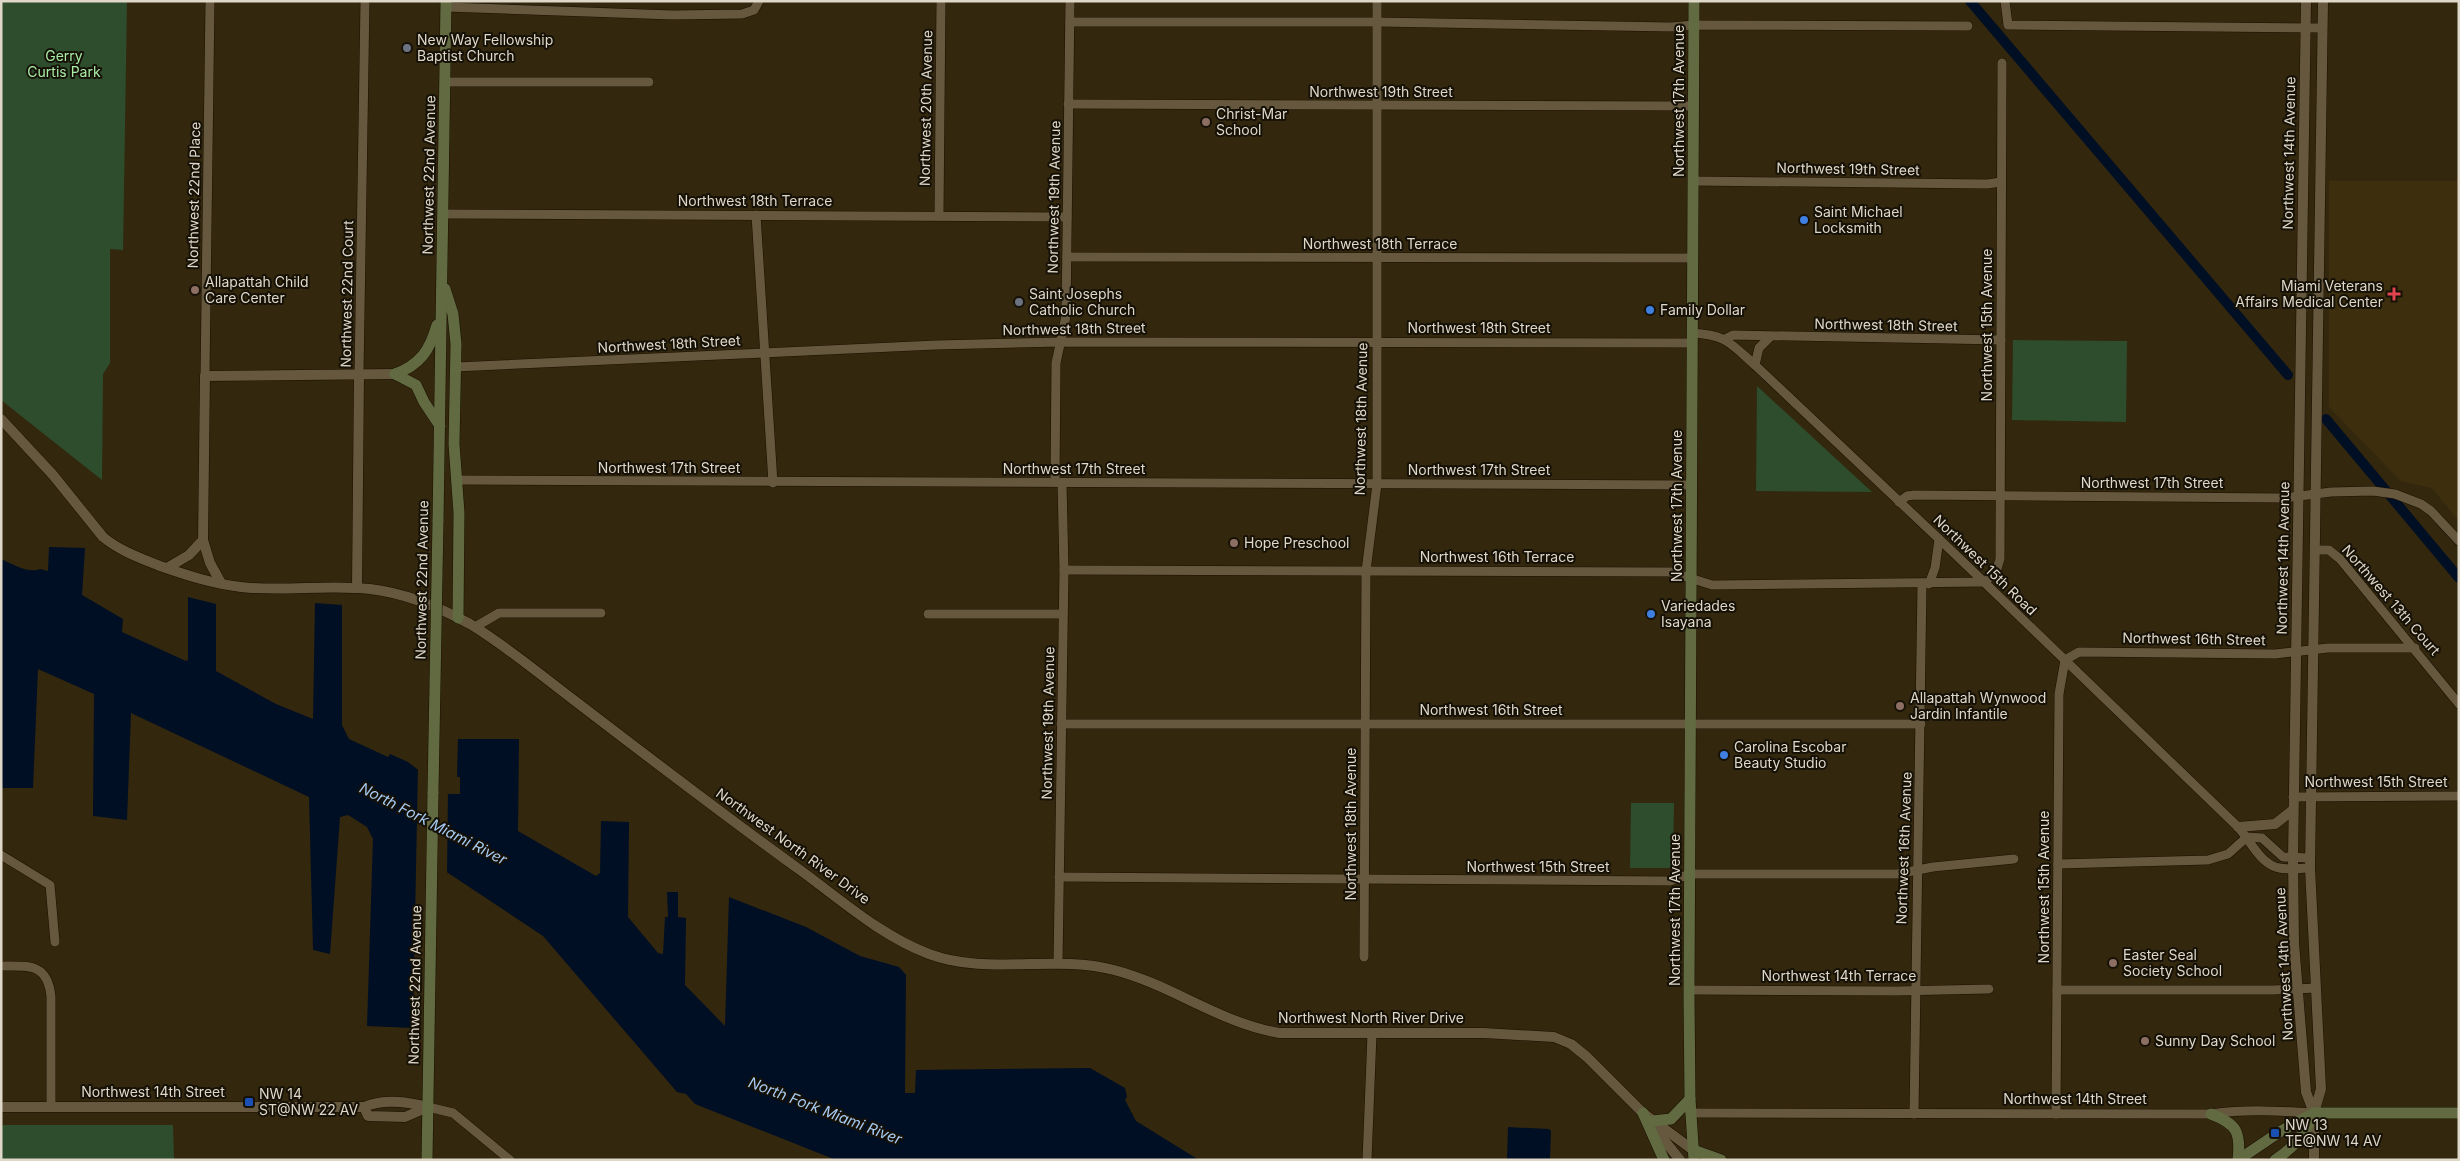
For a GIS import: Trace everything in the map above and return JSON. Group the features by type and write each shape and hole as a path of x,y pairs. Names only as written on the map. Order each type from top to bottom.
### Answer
{"main road":[{"name":"Northwest 17th Avenue","path":"1694,1 1689,990 1690,1113 1694,1155"},
{"name":"Northwest 22nd Avenue","path":"427,1160 446,4"},
{"path":"442,278 453,314 456,367 454,444 459,521 458,618"},
{"path":"395,374 410,368 423,358 434,336 442,311"},
{"path":"395,374 416,385 424,402 440,426"},
{"path":"1652,1121 1671,1119 1690,1099"},
{"path":"1643,1113 1664,1160"},
{"path":"2238,1160 2281,1131 2314,1113"},
{"path":"2275,1160 2294,1146 2304,1133 2314,1113"},
{"name":"Northwest 14th Street","path":"2314,1113 2459,1113"},
{"path":"2211,1114 2230,1122 2236,1130 2240,1142 2238,1160"},
{"name":"Northwest North River Drive","path":"1694,1155 1721,1160"}],"street":[{"name":"Northwest 22nd Place","path":"210,1 203,540 210,563 221,583"},
{"name":"Northwest 22nd Court","path":"357,588 365,1"},
{"name":"Northwest 20th Avenue","path":"939,215 941,1"},
{"name":"Northwest 19th Avenue","path":"1058,963 1064,570 1059,483 1056,363 1065,326 1070,1"},
{"name":"Northwest 18th Avenue","path":"1364,957 1366,571 1368,540 1377,484 1377,1"},
{"path":"2005,1 2008,24 2322,28"},
{"name":"Northwest 14th Avenue","path":"2306,1 2293,863 2294,943 2306,1092 2314,1113"},
{"name":"Northwest 14th Avenue","path":"2314,1160 2314,1113 2321,1089 2310,863 2310,797 2323,1"},
{"path":"446,4 673,15 742,14 749,13 759,3"},
{"path":"1070,22 1968,26"},
{"name":"Northwest 15th Avenue","path":"1985,582 1996,572 2000,560 2002,63"},
{"path":"445,82 649,82"},
{"name":"Northwest 19th Street","path":"1068,104 1694,106"},
{"name":"Northwest 19th Street","path":"1693,181 1987,184 2002,182"},
{"name":"Northwest 18th Terrace","path":"443,214 1067,217"},
{"path":"756,215 773,483"},
{"name":"Northwest 18th Terrace","path":"1067,256 1693,258"},
{"name":"Northwest 15th Road","path":"1692,338 1715,334 1725,339 1755,365 1985,582 2238,827 2252,846 2273,866 2310,863"},
{"name":"Northwest 18th Street","path":"1725,339 1733,335 2001,340"},
{"path":"1755,365 1759,348 1770,337"},
{"name":"Northwest 18th Street","path":"456,367 936,345 1061,342 1692,338"},
{"path":"205,376 395,374"},
{"name":"Northwest North River Drive","path":"1,419 53,475 103,537 124,551 167,568 221,583 252,588 357,588 389,592 419,601 475,627 740,826 895,938 930,955 952,960 1058,963 1099,967 1131,975 1229,1020 1256,1029 1292,1034 1509,1034 1545,1036 1563,1040 1602,1071 1643,1113 1694,1155"},
{"name":"Northwest 17th Street","path":"457,480 773,483 1692,485"},
{"name":"Northwest 17th Street","path":"1899,502 1907,496 2284,498 2315,493 2384,492 2405,497 2431,511 2459,541"},
{"path":"1925,584 1935,568 1939,539"},
{"path":"167,568 189,555 203,540"},
{"name":"Northwest 13th Court","path":"2314,550 2329,550 2335,553 2415,648 2459,704"},
{"name":"Northwest 16th Terrace","path":"1064,570 1671,572 1712,585 1985,582"},
{"name":"Northwest 16th Avenue","path":"1914,1114 1914,990 1925,584"},
{"path":"475,627 499,613 601,614"},
{"path":"928,614 1063,614"},
{"name":"Northwest 16th Street","path":"2065,660 2079,652 2275,654 2313,650 2415,648"},
{"name":"Northwest 15th Avenue","path":"2056,1114 2059,694 2065,660"},
{"name":"Northwest 16th Street","path":"1061,724 1921,724"},
{"name":"Northwest 15th Street","path":"2293,797 2459,796"},
{"path":"2238,827 2275,824 2293,810"},
{"path":"2058,864 2201,861 2228,854 2247,837"},
{"name":"Northwest 15th Road","path":"2247,837 2262,838 2278,854 2293,863"},
{"path":"1,855 50,885 55,942"},
{"name":"Northwest 15th Street","path":"1059,877 1670,880 1690,874 1897,874 2014,859"},
{"path":"1,966 30,967 46,975 52,997 51,1108"},
{"path":"2058,990 2316,988"},
{"name":"Northwest 14th Terrace","path":"1689,990 1989,989"},
{"path":"1367,1160 1372,1034"},
{"name":"Northwest 14th Street","path":"1,1107 364,1107 372,1104 407,1102 428,1107"},
{"name":"Northwest 14th Street","path":"364,1107 368,1116 405,1117 428,1107"},
{"path":"428,1107 453,1113 510,1160"},
{"name":"Northwest 14th Street","path":"1690,1113 2211,1114 2229,1111 2314,1113"},
{"name":"Northwest North River Drive","path":"1643,1113 1680,1160"}],"shaded area":[{"name":"Miami Veterans Affairs Medical Center","path":"2329,181 2459,181 2459,521 2432,488 2401,481 2329,407"}],"green space":[{"name":"Gerry Curtis Park","path":"1,1 127,1 123,250 110,249 110,363 103,374 102,480 1,400"},
{"path":"2013,340 2127,341 2126,422 2012,420"},
{"path":"1757,386 1872,492 1756,491"},
{"path":"1631,803 1674,803 1673,868 1630,868"},
{"path":"1,1125 173,1125 174,1160 1,1160"}],"water":[{"name":"North Fork Miami River","path":"49,547 85,548 82,595 123,619 122,632 186,661 188,660 188,597 216,604 216,671 276,704 313,719 315,603 342,605 342,725 349,739 388,757 390,754 408,762 449,794 460,794 460,777 457,777 458,739 519,739 518,831 596,876 600,873 601,821 629,822 628,917 658,953 663,954 665,917 668,917 667,892 678,892 678,917 686,918 685,985 725,1026 729,897 806,927 860,956 899,967 906,975 905,1093 915,1093 916,1070 1090,1068 1125,1088 1127,1097 1125,1100 1136,1121 1199,1160 836,1160 695,1104 686,1094 677,1092 543,936 418,853 413,1028 367,1026 373,839 367,827 348,815 340,817 330,954 313,950 309,797 131,713 127,820 93,816 94,694 38,669 33,788 1,788 1,559 26,569 48,571"},
{"path":"1508,1127 1549,1129 1551,1131 1550,1160 1507,1160"}],"pier":[{"path":"418,766 448,790 447,876 420,857 415,1025 413,1025"}],"waterway":[{"path":"1970,1 2288,375"},
{"path":"2326,419 2459,578"}],"place":[{"name":"New Way Fellowship Baptist Church","path":"407,48"},
{"name":"Christ-Mar School","path":"1206,122"},
{"name":"Saint Michael Locksmith","path":"1804,220"},
{"name":"Allapattah Child Care Center","path":"195,290"},
{"name":"Miami Veterans Affairs Medical Center","path":"2394,294"},
{"name":"Saint Josephs Catholic Church","path":"1019,302"},
{"name":"Family Dollar","path":"1650,310"},
{"name":"Hope Preschool","path":"1234,543"},
{"name":"Variedades Isayana","path":"1651,614"},
{"name":"Allapattah Wynwood Jardin Infantile","path":"1900,706"},
{"name":"Carolina Escobar Beauty Studio","path":"1724,755"},
{"name":"Easter Seal Society School","path":"2113,963"},
{"name":"Sunny Day School","path":"2145,1041"},
{"name":"NW 14 ST@NW 22 AV","path":"249,1102"},
{"name":"NW 13 TE@NW 14 AV","path":"2275,1133"}]}
